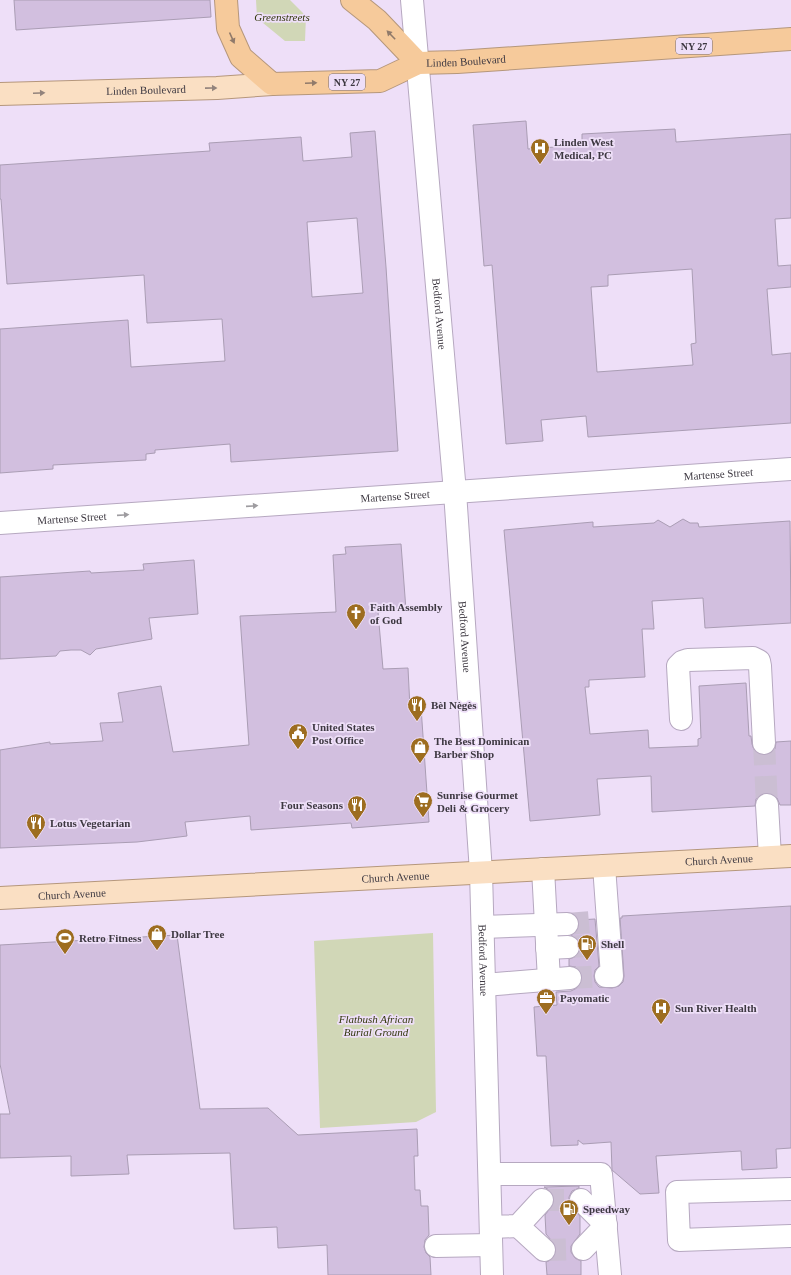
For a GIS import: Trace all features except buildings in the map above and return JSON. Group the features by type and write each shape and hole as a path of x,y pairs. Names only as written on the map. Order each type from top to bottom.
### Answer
{"highway":[{"path":"226,0 228,28 241,57 272,84"},
{"path":"352,0 377,20 418,63"},
{"name":"Linden Boulevard","path":"272,84 380,81 418,63 456,62 791,39"}],"main road":[{"name":"Linden Boulevard","path":"0,94 217,88 272,84"},
{"name":"Church Avenue","path":"0,898 780,856"}],"street":[{"name":"Bedford Avenue","path":"412,0 456,492 481,872 492,1275"},
{"name":"Martense Street","path":"0,523 791,469"},
{"path":"681,719 678,666 682,662 688,660 753,658 759,661 760,666 764,743"},
{"path":"767,806 780,856"},
{"path":"604,866 606,945 612,976 606,976"},
{"path":"484,986 560,979 557,924 543,869"},
{"path":"483,927 557,924"},
{"path":"490,1174 601,1174 610,1275"},
{"path":"791,1189 677,1192 679,1240 791,1236"},
{"path":"436,1246 491,1236 518,1226 542,1200"},
{"path":"581,1200 606,1225"},
{"path":"583,1249 606,1225"},
{"path":"518,1226 544,1250"}],"green space":[{"name":"Greenstreets","path":"256,0 290,0 306,16 305,41 285,41 257,18"},
{"name":"Flatbush African Burial Ground","path":"433,933 436,1112 416,1122 320,1128 314,941"}],"tunnel":[{"path":"764,743 767,805"},
{"path":"567,924 602,921"},
{"path":"568,947 604,945"},
{"path":"570,978 606,976"},
{"path":"542,1200 581,1200"},
{"path":"544,1250 583,1249"}],"place":[{"name":"Linden West Medical, PC","path":"540,165"},
{"name":"Faith Assembly of God","path":"356,630"},
{"name":"Bèl Nègès","path":"417,722"},
{"name":"United States Post Office","path":"298,750"},
{"name":"The Best Dominican Barber Shop","path":"420,764"},
{"name":"Sunrise Gourmet Deli & Grocery","path":"423,818"},
{"name":"Four Seasons","path":"357,822"},
{"name":"Lotus Vegetarian","path":"36,840"},
{"name":"Dollar Tree","path":"157,951"},
{"name":"Retro Fitness","path":"65,955"},
{"name":"Shell","path":"587,961"},
{"name":"Payomatic","path":"546,1015"},
{"name":"Sun River Health","path":"661,1025"},
{"name":"Speedway","path":"569,1226"}]}
